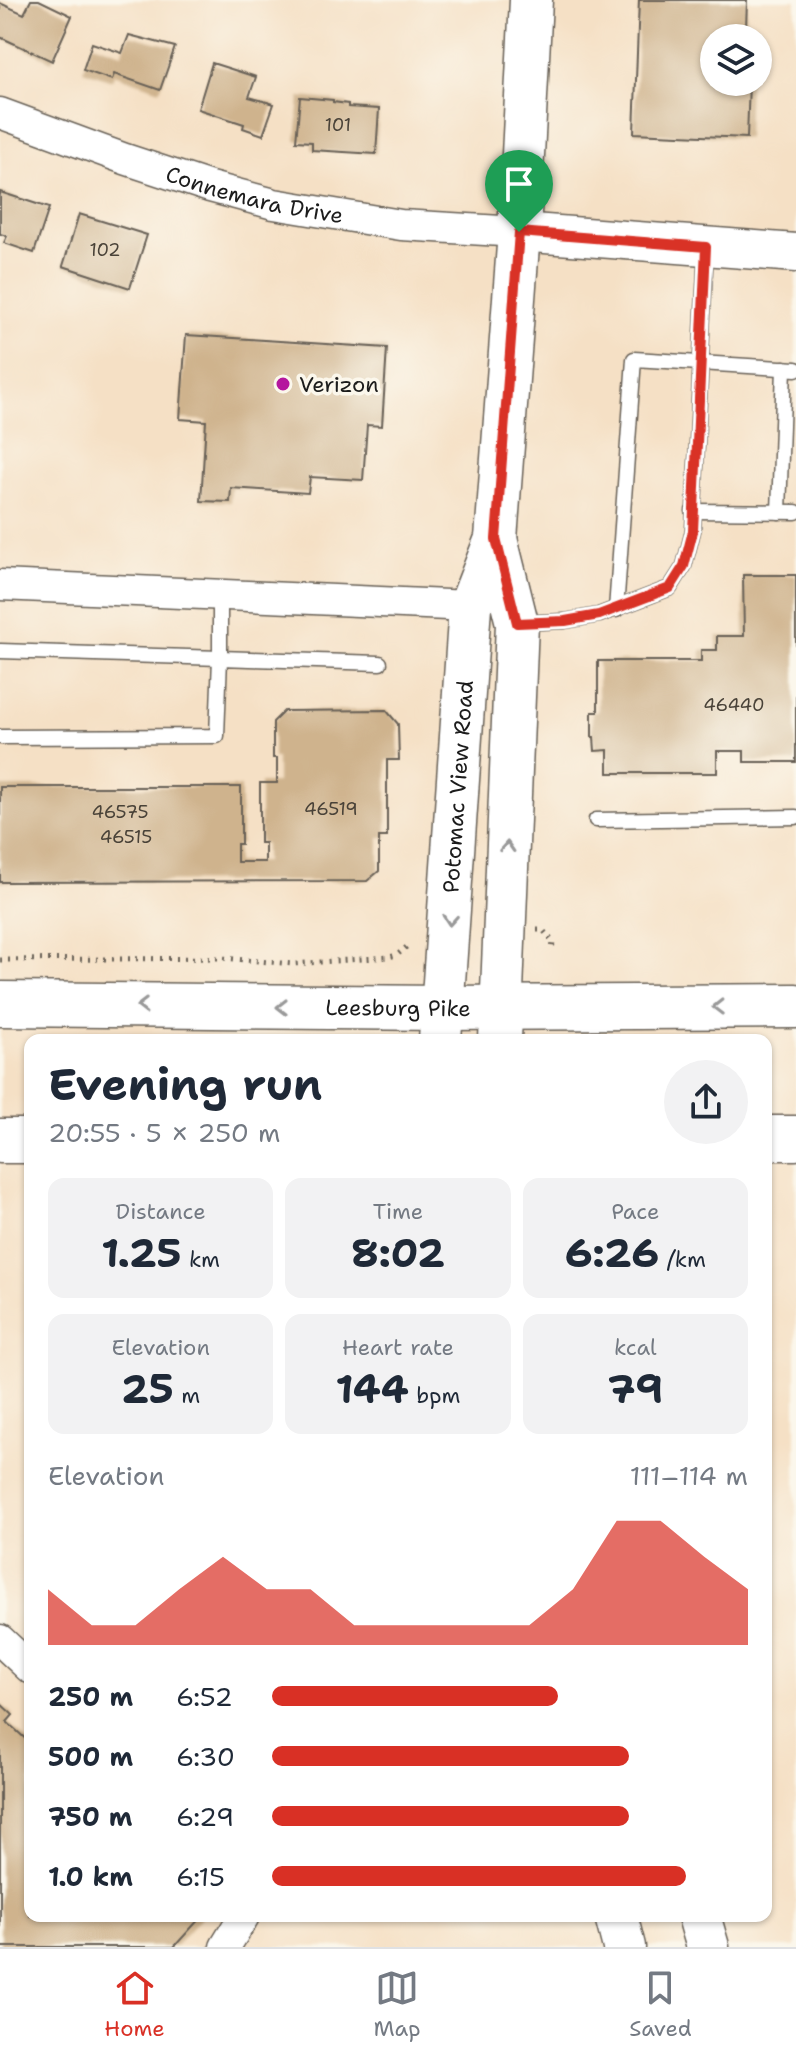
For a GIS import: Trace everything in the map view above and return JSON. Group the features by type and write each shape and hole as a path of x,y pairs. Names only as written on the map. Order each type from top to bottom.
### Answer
{"highway":[{"name":"Leesburg Pike","path":"7,1002 442,1024 500,1024 796,1006"},
{"path":"772,1138 796,1138"},
{"path":"0,1141 24,1141"}],"main road":[{"name":"Potomac View Road","path":"442,1024 470,606 496,539 532,3"},
{"name":"Potomac View Road","path":"496,539 517,623 500,1024"},
{"path":"618,1922 624,1947"},
{"path":"701,1922 708,1947"}],"street":[{"name":"Connemara Drive","path":"0,113 125,159 274,204 401,225 519,232"},
{"path":"519,232 796,253"},
{"path":"0,585 470,606"},
{"path":"0,1640 24,1662"},
{"path":"225,1947 240,1922"}],"lane":[{"path":"517,623 565,621 616,610 670,588 684,566 693,531 706,247"},
{"path":"616,610 634,359 790,368 779,512"},
{"path":"693,511 796,512"},
{"path":"0,737 217,736 220,593"},
{"path":"0,651 380,663"},
{"path":"596,820 796,817"}],"path":[{"path":"532,930 543,930 553,942 552,952"},
{"path":"0,960 222,958 293,964 389,957 405,950 416,936"}],"building":[{"path":"31,0 39,0 72,16 52,61 0,37 0,3 24,14"},
{"path":"639,0 747,0 746,24 700,24 700,96 748,96 747,138 634,133"},
{"path":"129,35 175,47 160,90 114,74 112,80 83,70 92,43 122,53"},
{"path":"212,63 256,77 249,97 274,104 263,135 243,128 244,124 198,109"},
{"path":"300,97 333,100 348,104 348,107 379,109 376,154 312,150 312,142 296,141"},
{"path":"0,192 49,208 34,253 4,243 7,236 0,234"},
{"path":"79,214 147,235 130,288 63,266"},
{"name":"Verizon","path":"186,335 387,348 382,426 367,425 363,480 310,477 308,493 231,488 230,502 201,501 206,421 180,419"},
{"path":"743,575 796,575 796,762 744,762 744,751 717,751 717,773 608,773 608,750 595,751 592,737 592,712 598,712 598,661 701,661 701,650 717,650 717,636 744,636"},
{"path":"386,710 398,724 399,760 387,760 387,837 379,837 379,871 367,881 0,882 0,787 241,787 241,844 237,844 237,862 265,862 265,843 260,843 260,783 277,783 273,722 284,711"},
{"path":"0,1703 13,1715 7,1722 24,1738 24,1922 197,1922 174,1947 0,1947"}],"place":[{"name":"Verizon","path":"283,384"}],"route":[{"path":"519,232 706,247 693,531 684,566 670,588 599,615 565,621 517,623 496,539 519,232"}]}
